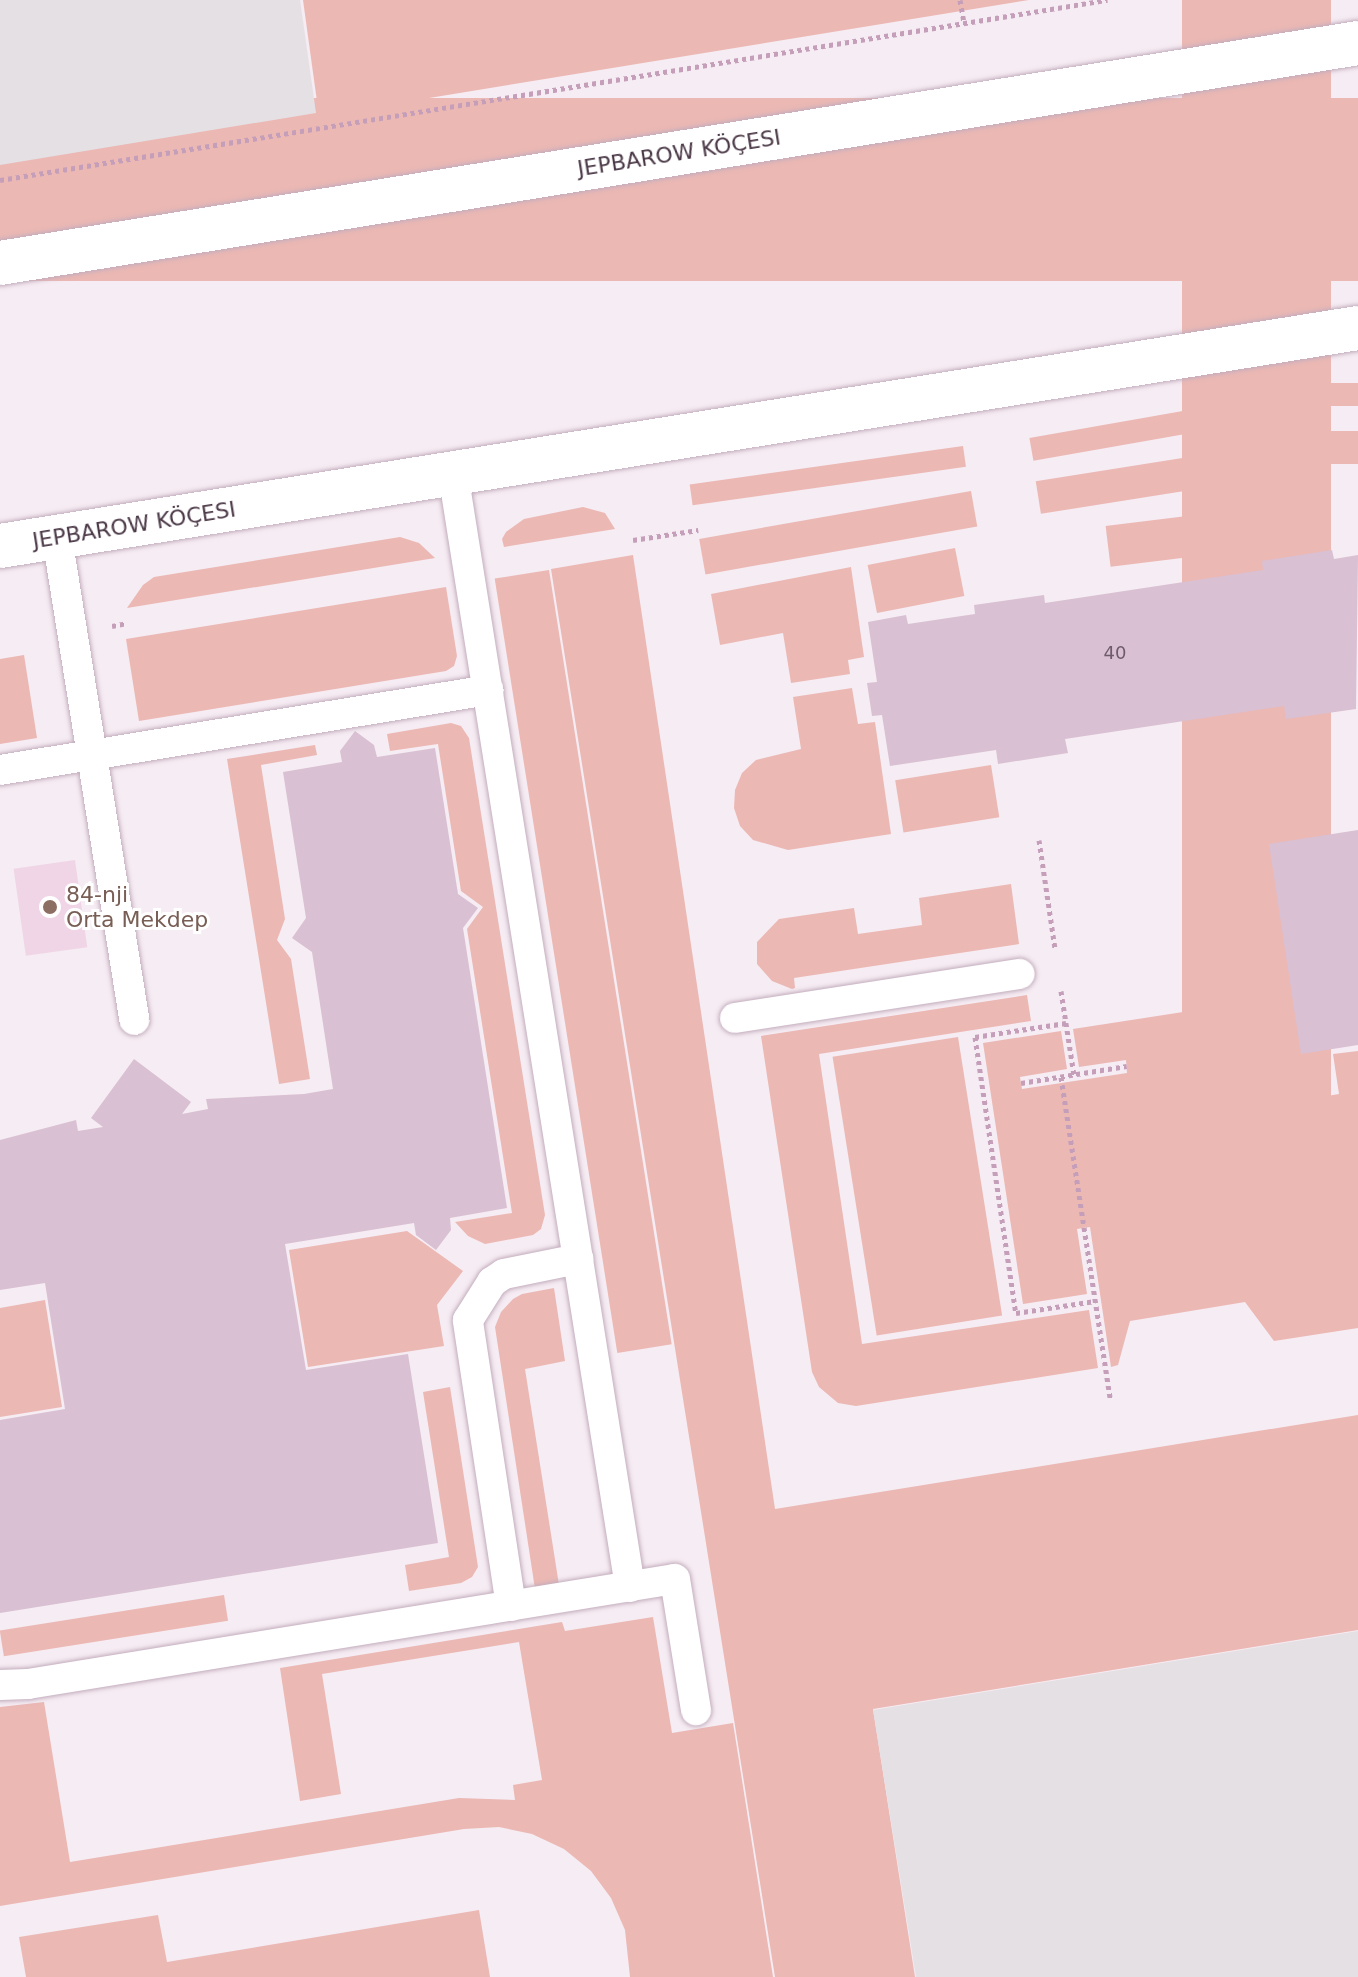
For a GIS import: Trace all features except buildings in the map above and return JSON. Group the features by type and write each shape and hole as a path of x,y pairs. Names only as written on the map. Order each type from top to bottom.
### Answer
{"street":[{"name":"JEPBAROW KÖÇESI","path":"0,263 1358,43"},
{"name":"JEPBAROW KÖÇESI","path":"0,546 1358,328"}],"lane":[{"path":"453,473 630,1587"},
{"path":"57,537 134,1020"},
{"path":"0,770 488,690"},
{"path":"735,1018 1020,974"},
{"path":"511,1606 468,1320 492,1282 504,1274 578,1259"},
{"path":"0,1685 28,1684 675,1579 696,1710"}],"path":[{"path":"960,0 964,23"},
{"path":"0,180 1107,0"},
{"path":"633,540 698,530"},
{"path":"1039,840 1057,962"},
{"path":"1059,977 1074,1075"},
{"path":"1066,1023 975,1037 1016,1313 1095,1301"},
{"path":"1021,1083 1127,1066"},
{"path":"1061,1077 1110,1399"}],"shaded area":[{"path":"0,0 300,0 316,113 0,165"},
{"path":"303,0 1029,0 319,116"},
{"path":"1182,0 1331,0 1331,1197 1182,1197"},
{"path":"0,98 1358,98 1358,281 0,281"},
{"path":"1305,383 1358,383 1358,406 1305,406"},
{"path":"1251,399 1255,422 1033,461 1029,438"},
{"path":"1311,431 1358,431 1358,464 1311,464"},
{"path":"963,446 966,467 693,505 690,484"},
{"path":"1258,446 1263,479 1041,514 1036,481"},
{"path":"971,491 977,526 705,574 699,539"},
{"path":"583,507 605,513 615,529 504,547 502,539 506,532 524,519"},
{"path":"1187,516 1192,557 1111,567 1106,526"},
{"path":"400,537 419,543 435,558 127,608 143,585 154,577"},
{"path":"955,548 964,596 877,613 868,565"},
{"path":"633,555 775,1509 1358,1415 1358,1630 873,1709 915,1977 775,1977 551,569"},
{"path":"851,567 864,657 848,660 850,674 791,683 783,633 720,645 711,594"},
{"path":"549,570 672,1344 617,1353 495,579"},
{"path":"446,587 457,656 454,666 446,671 139,721 126,639"},
{"path":"24,655 37,738 0,744 0,659"},
{"path":"852,688 858,724 875,722 891,834 788,850 753,840 740,826 734,808 735,790 742,773 756,760 801,749 793,697"},
{"path":"451,723 461,726 469,738 545,1215 541,1229 533,1235 485,1244 468,1236 455,1222 512,1213 467,929 483,907 461,891 438,744 390,751 387,734"},
{"path":"315,745 317,755 261,765 285,919 277,940 291,959 310,1079 279,1084 227,759"},
{"path":"991,765 999,817 903,833 895,780"},
{"name":"84-nji Orta Mekdep","path":"75,860 87,947 26,956 14,869"},
{"path":"1011,884 1019,944 794,978 795,988 792,989 772,981 757,964 757,942 779,919 854,908 858,934 922,925 919,898"},
{"path":"1027,995 1031,1021 819,1054 862,1344 1089,1310 1098,1368 856,1406 838,1403 819,1387 812,1372 761,1036"},
{"path":"1287,996 1303,1100 1339,1094 1333,1054 1358,1051 1358,1328 1274,1341 1245,1302 1130,1321 1118,1365 1111,1367 1090,1227 1077,1229 1087,1294 1023,1304 983,1043 1061,1031 1067,1069 1020,1077 1022,1089 1127,1073 1126,1060 1079,1067 1073,1029"},
{"path":"958,1037 1002,1316 877,1335 833,1057"},
{"path":"407,1231 463,1271 437,1305 444,1346 308,1367 289,1250"},
{"path":"554,1288 565,1361 525,1369 559,1585 535,1589 495,1327 501,1312 513,1299 522,1294"},
{"path":"45,1300 62,1407 0,1417 0,1308"},
{"path":"450,1387 478,1567 472,1577 461,1583 409,1591 405,1565 449,1557 423,1392"},
{"path":"224,1595 228,1621 4,1656 0,1630"},
{"path":"653,1617 672,1733 733,1723 773,1977 630,1977 625,1930 611,1898 591,1871 564,1849 532,1834 499,1827 464,1829 0,1906 0,1707 44,1702 70,1862 459,1798 515,1800 513,1785 542,1780 519,1642 322,1674 341,1794 300,1801 280,1668 562,1622 565,1631"},
{"path":"1358,1631 1358,1977 916,1977 873,1710"},
{"path":"479,1910 490,1977 26,1977 19,1937 158,1915 167,1962"}],"place":[{"name":"84-nji Orta Mekdep","path":"50,907"}]}
